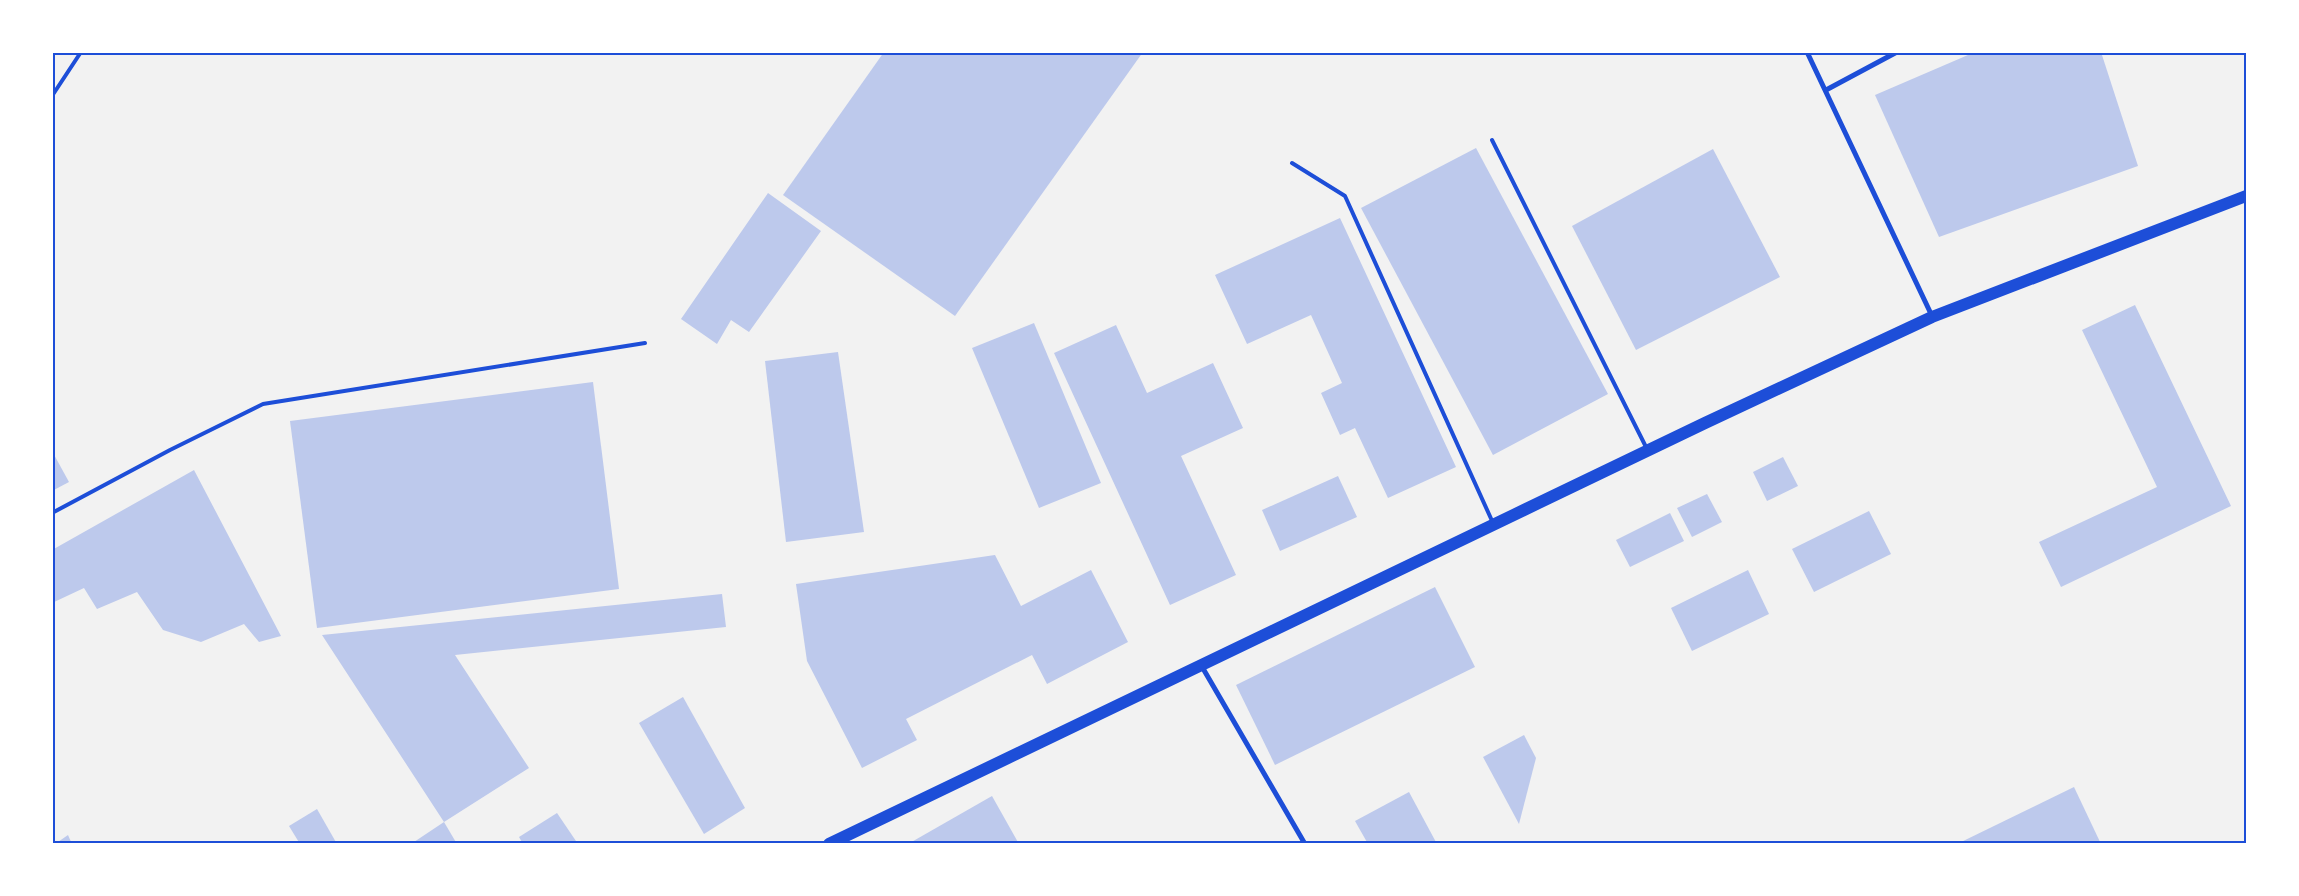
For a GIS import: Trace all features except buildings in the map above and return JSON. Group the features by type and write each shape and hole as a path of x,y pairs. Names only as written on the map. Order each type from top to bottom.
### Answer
{"main road":[{"path":"829,844 1648,451 1932,317 2246,196"}],"street":[{"path":"1807,52 1932,317"},
{"path":"1826,90 1898,52"},
{"path":"1201,665 1306,844"}],"lane":[{"path":"52,96 81,52"},
{"path":"1492,140 1648,451"},
{"path":"1292,163 1345,196 1494,525"},
{"path":"52,513 170,450 264,404 645,343"}]}
